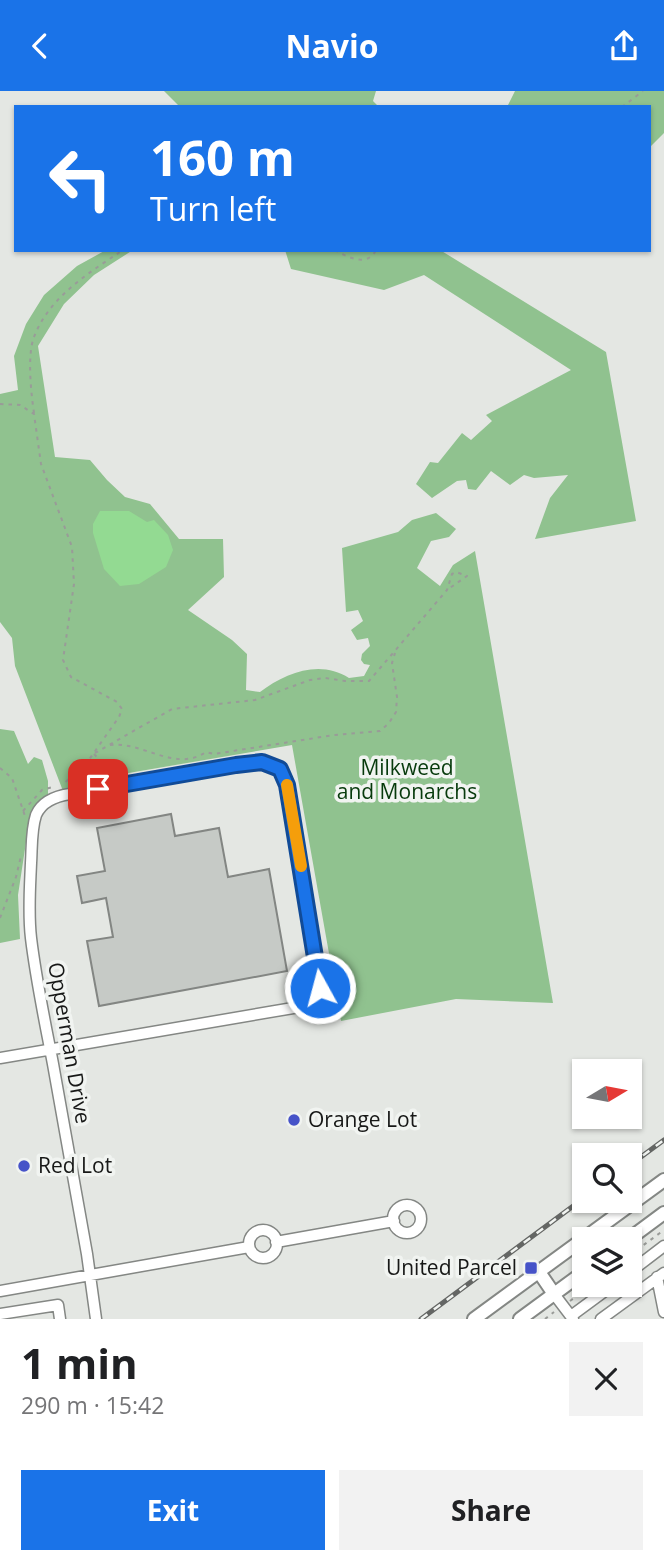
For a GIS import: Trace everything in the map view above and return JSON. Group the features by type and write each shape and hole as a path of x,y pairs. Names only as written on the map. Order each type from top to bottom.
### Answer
{"main road":[{"path":"474,1319 664,1180"},
{"path":"642,1229 664,1213"},
{"path":"539,1272 554,1294"},
{"path":"520,1319 572,1281"}],"street":[{"name":"Opperman Drive","path":"50,1049 313,1003 320,988 320,975 287,785 280,769 273,764 262,762 236,765 56,796 46,802 37,813 26,855 31,937 50,1049 91,1275 96,1319"},
{"path":"0,1058 50,1049"},
{"path":"276,1242 394,1221"},
{"path":"261,1230 271,1233 276,1242 275,1251 266,1257 256,1255 249,1247 252,1235 261,1230"},
{"path":"642,1263 664,1246"},
{"path":"0,1291 249,1247"},
{"path":"661,1275 664,1312"},
{"path":"601,1319 661,1275"},
{"path":"554,1294 572,1318 598,1297"},
{"path":"0,1314 58,1305 60,1319"}],"path":[{"path":"625,105 643,91"},
{"path":"23,811 42,790 61,786 72,777 94,753 122,709 117,702 71,677 63,660 74,584 72,547 41,464 30,384 34,338 54,304 88,274 120,252"},
{"path":"339,252 357,260 367,260 376,252"},
{"path":"0,404 20,405 34,414"},
{"path":"94,753 172,709 255,700 310,680 325,678 369,681 447,590 467,576 456,572 452,574 447,590"},
{"path":"107,746 120,744 172,760 200,756 205,752 214,754 334,735 380,731 396,712 397,697 392,663 395,652"},
{"path":"94,753 104,764 110,781"},
{"path":"0,768 12,778 26,820"},
{"path":"0,918 26,855"},
{"path":"642,1246 664,1230"}],"green space":[{"path":"164,91 376,91 373,101 377,105 178,105"},
{"path":"515,91 664,91 664,133 651,146 651,105 508,105"},
{"name":"Milkweed and Monarchs","path":"102,252 130,252 94,275 64,304 38,346 55,457 90,460 125,497 150,504 179,539 223,539 224,577 188,610 232,640 247,654 246,690 260,692 280,679 315,669 338,672 349,678 364,676 370,665 361,660 362,654 370,646 368,638 357,640 351,630 363,621 358,610 346,612 342,548 398,532 412,520 436,513 456,529 449,537 431,541 417,568 440,586 453,565 475,551 553,1003 456,999 341,1021 292,745 82,781 82,788 63,791 15,666 12,638 0,622 0,394 18,390 14,356 26,324 44,295 77,266"},
{"path":"286,252 443,252 606,352 636,521 535,539 550,498 568,475 534,478 524,475 510,485 491,471 476,490 468,489 466,480 457,481 432,498 416,484 430,462 438,463 462,433 471,440 492,421 486,415 571,370 424,275 384,290 291,269"},
{"path":"0,729 14,731 28,764 34,757 42,760 48,781 48,796 30,816 18,895 20,939 0,943"}],"shaded area":[{"path":"100,511 129,511 147,522 154,520 168,535 173,550 166,567 139,584 120,586 104,569 93,533 93,524"}],"building":[{"path":"171,814 175,836 219,828 228,877 269,869 287,971 99,1006 87,941 113,937 106,898 82,903 77,876 105,871 97,828"}],"railway":[{"path":"642,1156 664,1140"},
{"path":"421,1319 572,1207"}],"slow traffic":[{"path":"287,785 301,866"}],"place":[{"name":"Orange Lot","path":"294,1120"},
{"name":"Red Lot","path":"24,1166"},
{"name":"United Parcel","path":"531,1268"}],"route":[{"path":"98,789 262,762 273,764 280,769 287,785 320,988"}]}
